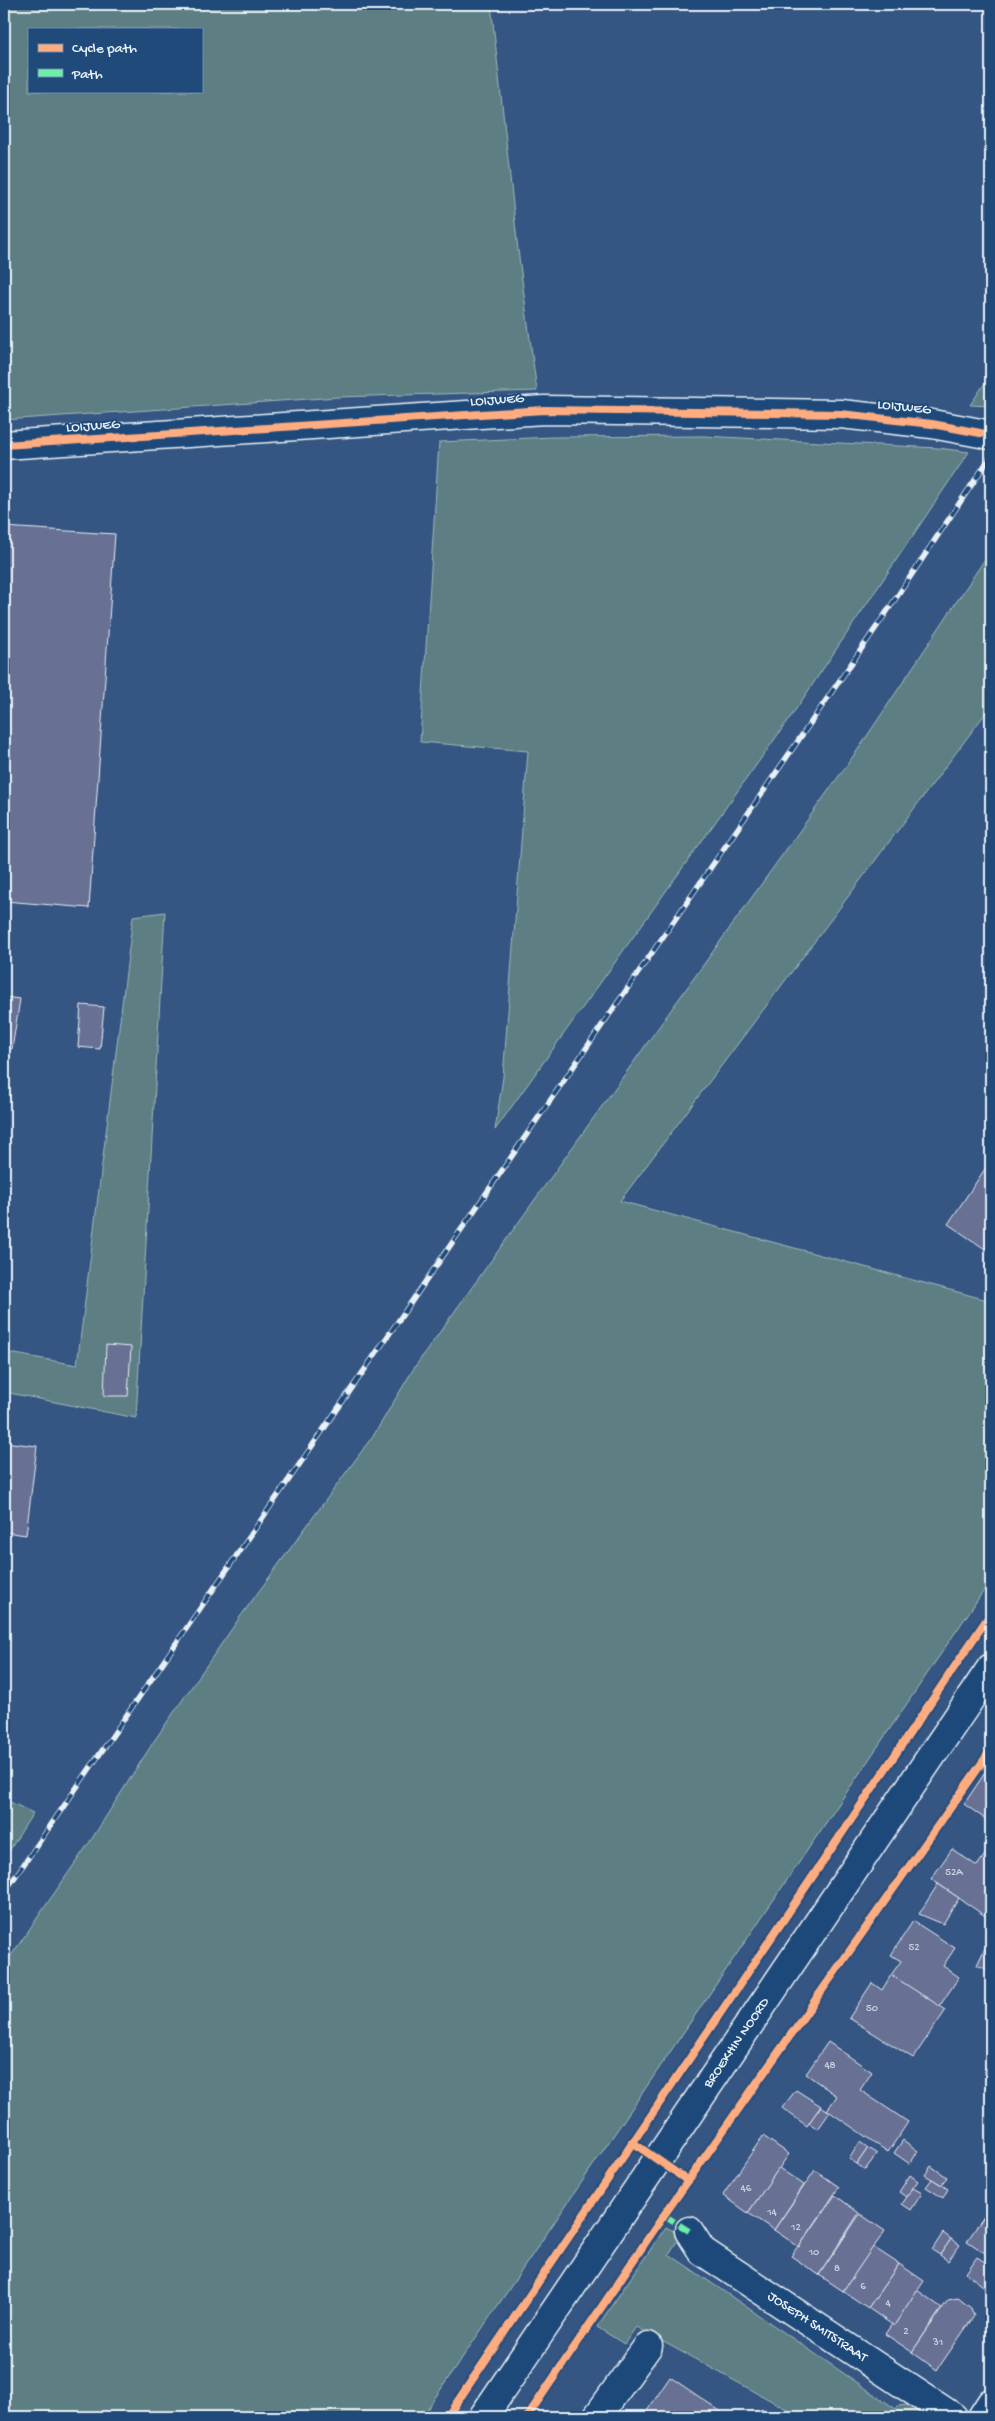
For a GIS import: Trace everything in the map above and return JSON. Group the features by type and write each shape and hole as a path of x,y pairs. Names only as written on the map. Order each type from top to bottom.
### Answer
{"street":[{"name":"LOIJWEG","path":"4,445 544,410 841,414 932,424 991,435"},
{"name":"BROEKHIN NOORD","path":"483,2417 991,1668"},
{"name":"JOSEPH SMITSTRAAT","path":"689,2231 702,2251 953,2417"},
{"path":"598,2417 648,2346"},
{"path":"982,2417 991,2403"}],"green space":[{"path":"4,4 491,4 518,250 537,391 338,397 4,420"},
{"path":"991,374 991,406 970,405"},
{"path":"703,436 938,448 969,452 792,715 495,1130 503,1077 528,751 420,742 439,442 553,437"},
{"path":"991,550 991,706 620,1201 991,1301 991,1580 422,2417 4,2417 4,1966 91,1840 154,1741 240,1617 375,1433 414,1368 859,748"},
{"path":"165,912 136,1418 4,1392 4,1352 77,1365 133,916"},
{"path":"4,1799 33,1813 4,1859"},
{"path":"666,2227 681,2235 669,2254 896,2409 898,2406 916,2404 936,2417 801,2417 636,2327 624,2344 597,2327"}],"building":[{"path":"4,527 115,534 89,908 4,901"},
{"path":"4,997 20,999 12,1049 4,1047"},
{"path":"81,1005 104,1007 100,1049 78,1047"},
{"path":"991,1160 991,1253 948,1224"},
{"path":"106,1345 131,1347 128,1396 104,1396"},
{"path":"4,1442 37,1446 26,1535 4,1532"},
{"path":"991,1764 991,1823 964,1804"},
{"path":"952,1849 977,1866 988,1850 991,1852 991,1920 931,1879"},
{"path":"938,1884 959,1898 943,1924 919,1914"},
{"path":"913,1921 955,1948 943,1966 959,1977 939,2007 891,1975 901,1961 891,1955"},
{"path":"987,1944 991,1946 991,1971 977,1965"},
{"path":"891,1975 946,2010 913,2058 849,2018 872,1983 882,1990"},
{"path":"828,2042 872,2072 860,2090 908,2122 888,2152 827,2110 837,2096 806,2074"},
{"path":"796,2090 821,2106 807,2126 782,2108"},
{"path":"821,2106 830,2112 818,2129 809,2123"},
{"path":"763,2136 789,2154 748,2213 723,2195"},
{"path":"903,2140 918,2151 910,2164 894,2153"},
{"path":"860,2142 868,2148 857,2164 849,2159"},
{"path":"868,2148 877,2154 865,2170 857,2164"},
{"path":"931,2166 947,2177 942,2185 925,2175"},
{"path":"779,2168 804,2185 774,2230 748,2213"},
{"path":"815,2170 839,2187 799,2247 774,2230"},
{"path":"910,2175 918,2181 906,2197 899,2192"},
{"path":"932,2179 948,2189 943,2198 926,2187"},
{"path":"913,2188 922,2193 911,2210 902,2204"},
{"path":"835,2195 859,2213 819,2275 791,2256"},
{"path":"991,2205 991,2219 985,2215"},
{"path":"860,2214 885,2231 843,2291 819,2275"},
{"path":"985,2215 991,2219 991,2257 967,2241"},
{"path":"943,2233 951,2239 940,2255 932,2250"},
{"path":"951,2239 960,2245 948,2261 940,2255"},
{"path":"873,2247 899,2264 868,2308 843,2291"},
{"path":"977,2257 991,2266 991,2292 966,2273"},
{"path":"899,2264 924,2281 894,2326 868,2308"},
{"path":"917,2290 942,2308 912,2352 885,2334 892,2324 894,2326"},
{"path":"958,2298 971,2308 974,2316 937,2370 912,2352 948,2300"},
{"path":"670,2377 723,2413 720,2417 652,2417 645,2414"},
{"path":"761,2409 774,2417 755,2417"}],"railway":[{"path":"4,1893 882,619 991,456"}],"marked path":[{"path":"664,2215 689,2231"}],"cycle path":[{"path":"4,445 544,410 841,414 932,424 991,435"},
{"path":"447,2417 991,1613"},
{"path":"527,2417 664,2215 991,1750"},
{"path":"632,2142 688,2181"}]}
